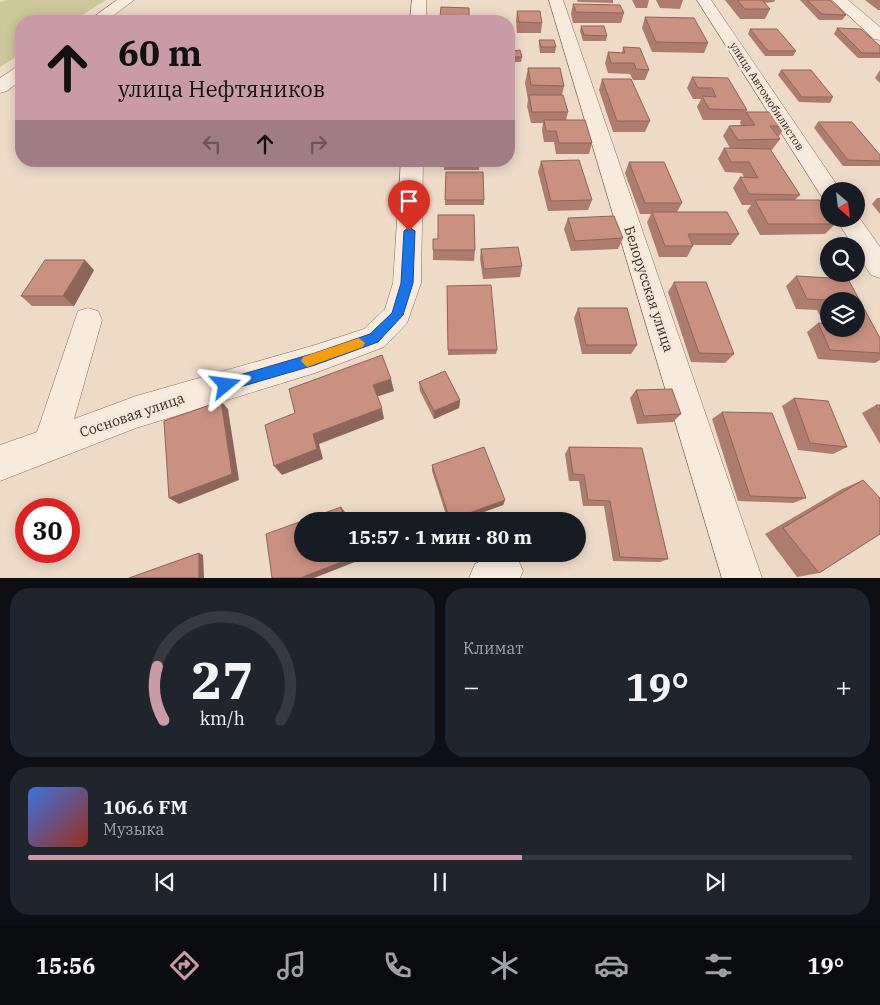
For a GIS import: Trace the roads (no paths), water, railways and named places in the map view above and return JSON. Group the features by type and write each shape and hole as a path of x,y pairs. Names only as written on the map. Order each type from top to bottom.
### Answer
{"street":[{"path":"105,15 127,0"},
{"path":"418,15 419,0"},
{"name":"Белорусская улица","path":"556,0 742,578"},
{"name":"улица Автомобилистов","path":"704,0 824,182"},
{"path":"839,0 880,35"},
{"path":"0,87 15,76"},
{"name":"Сосновая улица","path":"0,463 136,412 315,359 374,338 397,315 407,283 412,167"},
{"path":"854,228 880,268"},
{"path":"50,444 88,320"}]}
